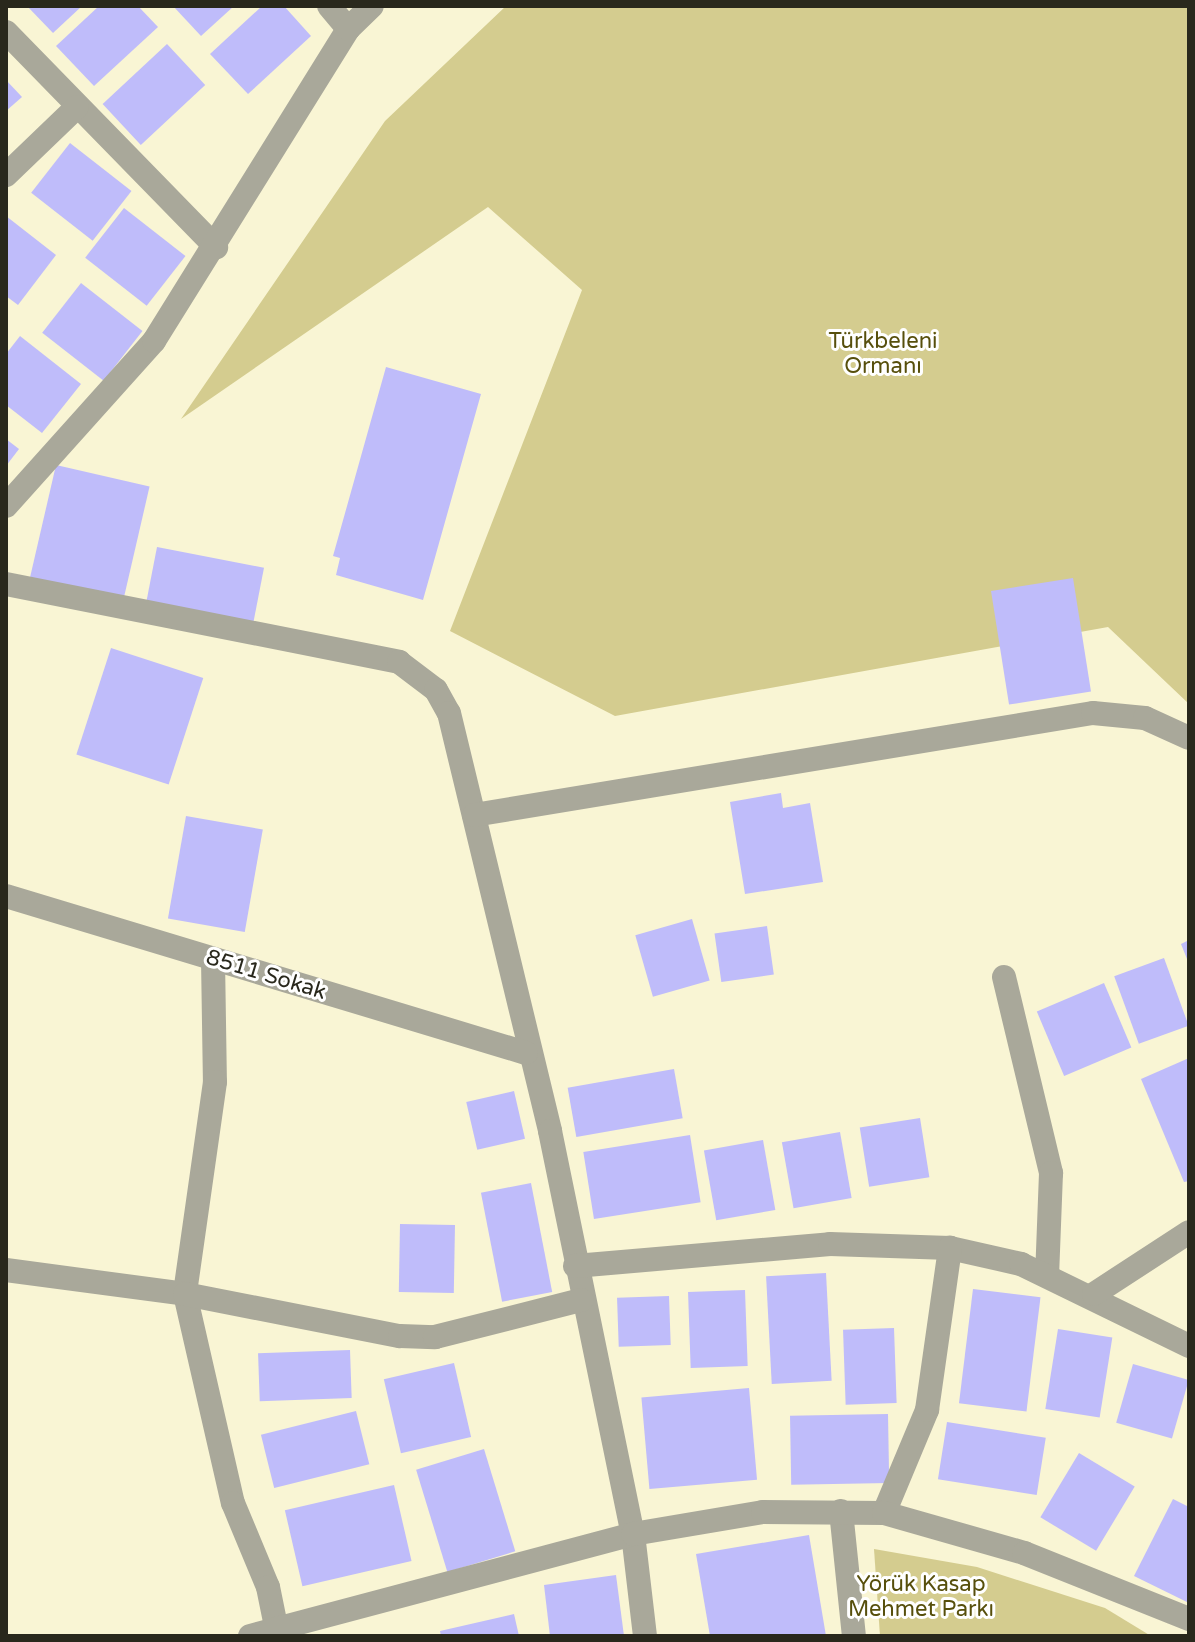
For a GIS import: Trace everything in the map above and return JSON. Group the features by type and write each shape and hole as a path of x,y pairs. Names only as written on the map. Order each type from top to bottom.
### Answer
{"street":[{"path":"329,6 348,29"},
{"path":"6,506 154,341 216,247 348,29 372,6"},
{"path":"6,32 216,247"},
{"path":"6,175 77,107"},
{"path":"6,584 399,662 436,690 449,713 526,1053 550,1131 581,1300 633,1534 645,1636"},
{"path":"474,815 1093,713 1145,718 1189,738"},
{"name":"8511 Sokak","path":"6,896 526,1053"},
{"path":"213,959 215,1082 185,1294 233,1503 277,1630"},
{"path":"1004,977 1051,1173 1047,1275"},
{"path":"1094,1294 1189,1232"},
{"path":"575,1266 830,1244 950,1248 1047,1275 1094,1294 1189,1346"},
{"path":"884,1513 927,1410 950,1248"},
{"path":"6,1270 185,1294 435,1337 581,1300"},
{"path":"841,1511 854,1636"},
{"path":"250,1636 633,1534 763,1512 884,1513 1024,1553 1189,1619"}],"green space":[{"name":"Türkbeleni Ormanı","path":"506,6 1189,6 1189,704 1108,627 615,716 450,631 582,290 488,207 181,419 385,121"},
{"name":"Yörük Kasap Mehmet Parkı","path":"874,1549 977,1567 1105,1608 1151,1636 880,1636"}],"building":[{"path":"27,6 82,6 53,33"},
{"path":"99,6 138,6 158,27 94,86 56,46"},
{"path":"173,6 234,6 201,36"},
{"path":"262,6 284,6 311,36 248,94 210,54"},
{"path":"167,44 205,85 141,145 103,104"},
{"path":"6,80 22,97 6,111"},
{"path":"70,143 131,191 93,241 31,193"},
{"path":"124,208 185,256 147,306 85,258"},
{"path":"6,216 56,255 18,305 6,296"},
{"path":"81,283 142,331 104,381 42,333"},
{"path":"20,336 81,384 42,433 6,405 6,354"},
{"path":"386,367 481,394 423,600 336,575 340,558 333,556"},
{"path":"6,439 19,449 6,466"},
{"path":"56,465 150,487 123,600 30,578"},
{"path":"157,547 264,568 253,625 146,604"},
{"path":"1073,578 1091,692 1009,705 991,591"},
{"path":"111,648 203,678 169,784 76,755"},
{"path":"781,793 783,808 810,803 823,882 745,894 730,802"},
{"path":"186,816 263,830 245,932 168,918"},
{"path":"692,919 710,981 653,997 635,935"},
{"path":"767,926 774,975 721,982 715,933"},
{"path":"1189,940 1189,964 1181,944"},
{"path":"1164,958 1189,1026 1139,1044 1114,976"},
{"path":"1104,983 1131,1047 1064,1076 1037,1012"},
{"path":"1189,1058 1189,1181 1184,1182 1141,1079"},
{"path":"674,1069 683,1118 576,1137 568,1088"},
{"path":"514,1091 525,1139 477,1150 466,1102"},
{"path":"920,1118 929,1177 869,1187 860,1128"},
{"path":"840,1132 852,1198 794,1208 782,1142"},
{"path":"690,1135 701,1202 594,1219 583,1152"},
{"path":"763,1140 775,1210 716,1220 704,1150"},
{"path":"531,1183 552,1292 502,1302 481,1193"},
{"path":"400,1224 455,1225 454,1293 399,1292"},
{"path":"826,1273 832,1381 772,1384 766,1276"},
{"path":"973,1289 1040,1297 1026,1411 959,1403"},
{"path":"745,1290 748,1366 691,1368 688,1292"},
{"path":"669,1296 671,1345 619,1347 617,1298"},
{"path":"894,1328 897,1403 846,1405 843,1330"},
{"path":"1058,1329 1112,1338 1100,1418 1045,1409"},
{"path":"350,1350 352,1398 260,1401 258,1353"},
{"path":"454,1363 471,1437 401,1453 384,1379"},
{"path":"1133,1364 1189,1380 1172,1439 1116,1423"},
{"path":"749,1388 757,1480 649,1489 641,1397"},
{"path":"356,1411 369,1464 274,1488 261,1435"},
{"path":"888,1414 889,1483 791,1485 790,1416"},
{"path":"947,1422 1046,1438 1037,1495 938,1479"},
{"path":"484,1449 515,1551 447,1572 416,1470"},
{"path":"1079,1453 1135,1486 1096,1551 1040,1517"},
{"path":"394,1485 412,1561 302,1586 285,1510"},
{"path":"1173,1499 1189,1507 1189,1603 1134,1576"},
{"path":"809,1535 826,1636 710,1636 696,1554"},
{"path":"616,1575 624,1636 550,1636 544,1585"},
{"path":"514,1614 519,1636 441,1636 440,1631"}]}
